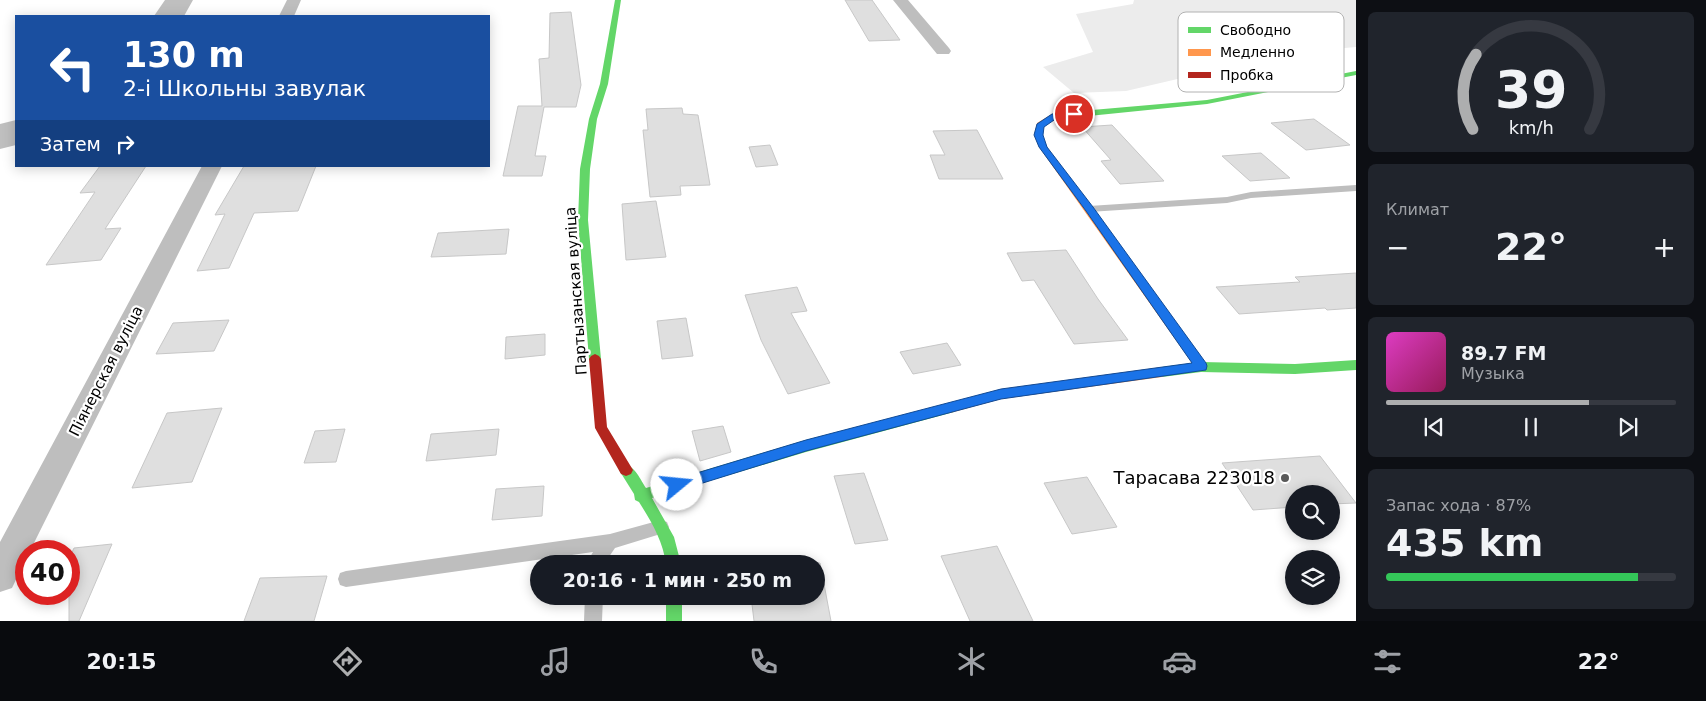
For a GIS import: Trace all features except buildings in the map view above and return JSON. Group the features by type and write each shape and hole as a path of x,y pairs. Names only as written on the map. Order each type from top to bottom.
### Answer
{"street":[{"path":"288,15 294,0"},
{"name":"Партызанская вуліца","path":"618,0 616,27 604,84 593,119 585,169 583,220 601,428 640,496 661,527 673,555"},
{"path":"900,0 943,51"},
{"path":"1201,366 1090,209 1043,147 1038,135 1040,125 1055,116 1207,102 1258,92"},
{"name":"Піянерская вуліца","path":"0,576 211,167"},
{"path":"640,496 806,446 1001,394 1201,366 1295,369 1356,365"},
{"path":"674,605 674,621"}],"lane":[{"path":"1090,209 1227,200 1251,195 1356,188"},
{"path":"346,580 610,542 661,527"},
{"path":"601,555 610,542"},
{"path":"593,621 594,605"}],"shaded area":[{"path":"1134,0 1356,0 1356,47 1344,48 1344,12 1178,12 1178,79 1126,91 1074,93 1043,67 1093,52 1076,14 1133,4"}],"waterway":[{"path":"170,15 179,0"},
{"path":"0,138 15,131"}],"traffic: fast":[{"path":"595,359 583,220 585,169 593,119 604,84 618,0"},
{"path":"1344,75 1356,73"},
{"path":"1069,115 1207,102 1258,92"},
{"path":"1162,372 1201,367 1295,369 1356,365"},
{"path":"640,496 806,446 950,408"},
{"path":"626,470 663,529 673,555"},
{"path":"674,605 674,621"}],"traffic: slow":[{"path":"1069,115 1055,116 1040,125 1038,135 1043,147 1201,367"},
{"path":"950,408 1001,394 1162,372"}],"traffic: jam":[{"path":"595,359 601,428 626,470"}],"place":[{"name":"Тарасава 223018","path":"1285,478"}],"route":[{"path":"677,485 806,446 1001,394 1201,366 1090,209 1043,147 1038,135 1040,125 1055,116 1074,114"}]}
